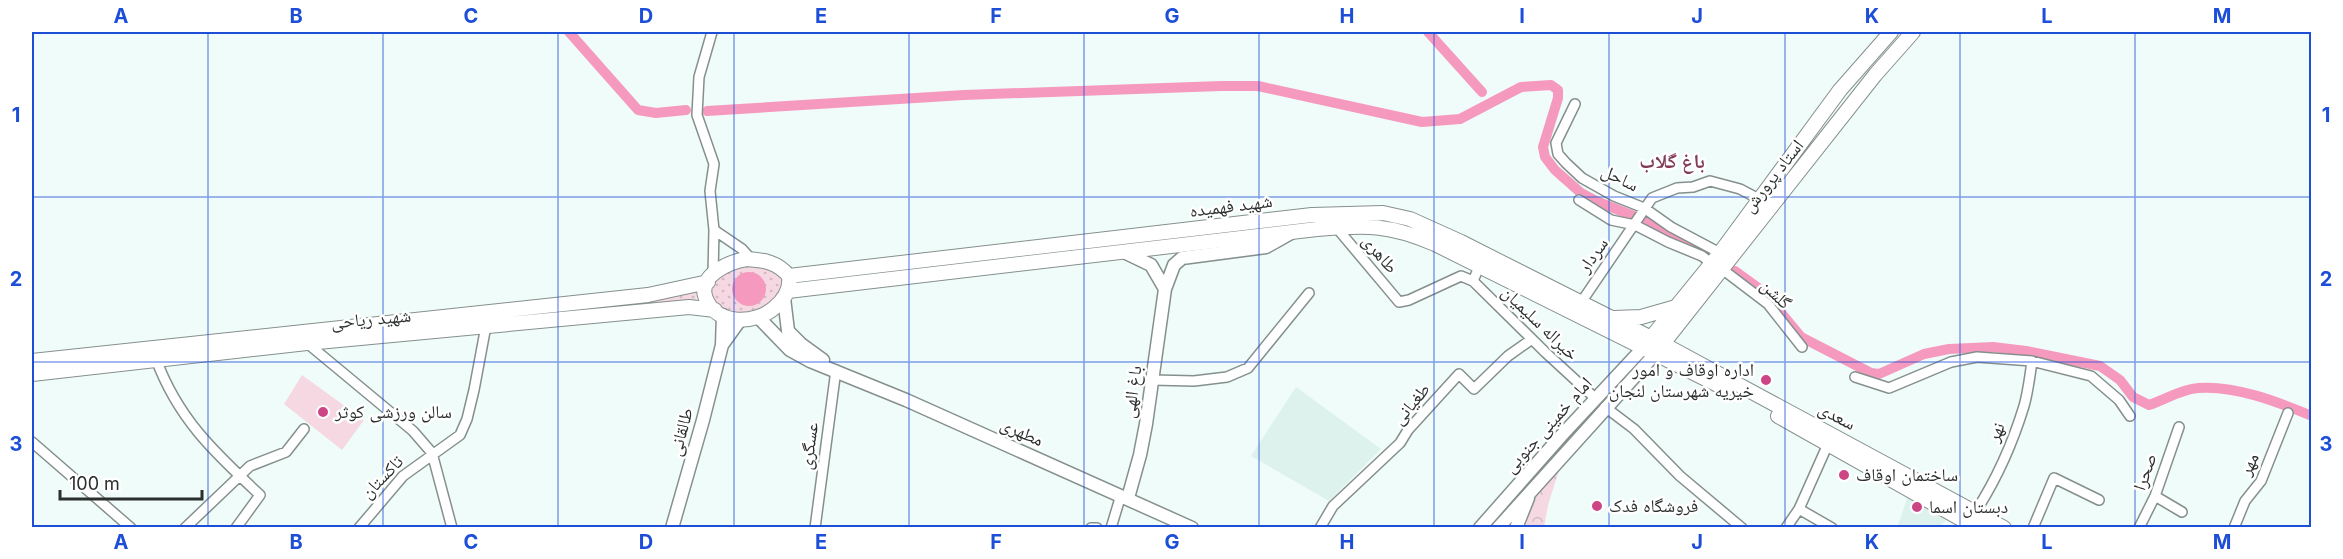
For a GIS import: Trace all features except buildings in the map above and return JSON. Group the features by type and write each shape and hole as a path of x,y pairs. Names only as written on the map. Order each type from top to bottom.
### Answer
{"main road":[{"name":"استاد پرورش","path":"1653,346 1717,262 1759,199 1840,90 1891,32"},
{"name":"استاد پرورش","path":"1653,346 1676,307 1913,32"},
{"path":"1840,90 1855,101"},
{"name":"شهید فهمیده","path":"789,276 1312,215 1383,213 1410,219 1450,237 1610,318 1653,346"},
{"name":"شهید فهمیده","path":"786,295 1124,252 1354,226 1396,229 1435,244 1479,267 1653,346"},
{"path":"739,260 766,260 782,268 789,276 786,295 773,309 759,318 740,320 719,313 705,298 710,278 724,264 739,260"},
{"name":"شهید ریاحی","path":"32,361 648,295 710,278"},
{"name":"شهید ریاحی","path":"32,374 306,343 689,307 719,313"},
{"path":"1610,318 1641,317 1676,307"},
{"name":"سعدی","path":"1653,346 1830,439 1969,522 2004,528"}],"street":[{"path":"710,278 714,230 710,190 714,164 697,115 699,77 712,32"},
{"name":"ساحل","path":"1575,104 1556,143 1558,154 1582,178 1614,196 1644,207 1717,262"},
{"path":"1644,207 1652,198 1664,192 1693,187 1710,181 1740,189 1759,199"},
{"path":"1579,200 1611,220 1635,225 1668,242 1717,262"},
{"name":"سردار","path":"1580,304 1635,225 1644,207"},
{"name":"طاهری","path":"1336,227 1399,302 1409,300 1461,276 1473,280"},
{"path":"714,230 742,249 751,259"},
{"name":"باغ الهی","path":"1124,497 1140,454 1165,289 1174,265 1182,258 1266,247 1292,232"},
{"path":"1124,252 1151,265 1165,289"},
{"name":"گلشن","path":"1717,262 1768,304 1802,347"},
{"path":"1473,280 1479,267"},
{"name":"خیراله سلیمیان","path":"1473,280 1600,403"},
{"path":"1152,380 1194,381 1227,377 1248,368 1309,293"},
{"path":"786,295 788,331 801,344 836,370"},
{"path":"719,313 722,345"},
{"path":"759,318 790,350 810,361 836,370"},
{"path":"722,345 740,320"},
{"name":"تاکستان","path":"359,528 403,476 460,435 467,419 474,390 486,326"},
{"name":"طغیانی","path":"1320,528 1333,506 1400,443 1408,430 1459,374 1474,390 1508,356 1532,339"},
{"path":"306,343 413,431 432,453 452,528"},
{"name":"طالقانی","path":"672,528 722,345"},
{"name":"امام خمینی جنوبی","path":"1482,527 1653,346"},
{"path":"1855,377 1889,388 1951,362 1977,357 2032,361 2091,376 2118,400 2130,416"},
{"path":"156,359 166,387 185,417 260,495 236,528"},
{"name":"نهر","path":"1969,522 1987,494 2018,425 2025,405 2032,361"},
{"name":"مطهری","path":"836,370 1192,528"},
{"name":"عسگری","path":"815,528 836,370"},
{"path":"1600,403 1635,429 1680,476 1742,528"},
{"name":"امام خمینی جنوبی","path":"1498,528 1600,403"},
{"name":"مهر","path":"2234,528 2245,501 2261,481 2288,413"},
{"name":"صحرا","path":"2139,528 2155,496 2179,427"},
{"path":"185,528 239,475 250,466 286,452 304,429"},
{"path":"1786,528 1798,509 1830,439"},
{"path":"32,442 131,528"},
{"path":"2033,528 2054,478 2099,500"},
{"path":"1516,528 1531,490"},
{"path":"2155,496 2182,512"},
{"path":"1111,528 1124,497"},
{"path":"1798,509 1832,528"},
{"path":"1091,528 1097,528"}],"shaded area":[{"path":"749,272 761,277 766,289 761,301 749,306 737,301 732,289 737,277"},
{"path":"1296,387 1381,449 1329,501 1251,456"},
{"name":"دبستان اسما","path":"1908,496 1950,517 1939,527 1897,528"}],"green space":[{"path":"759,262 786,277 781,299 748,317 715,307 708,292 717,277 728,269"},
{"path":"697,287 696,304 515,317 639,299"},
{"name":"سالن ورزشی کوثر","path":"302,375 364,420 342,450 284,404"},
{"path":"1562,461 1548,505 1544,527 1525,528 1535,493"}],"waterway":[{"path":"569,32 638,110 656,113 686,110"},
{"path":"1428,32 1482,92"},
{"path":"707,111 964,95 1258,86 1422,122 1460,119 1521,87 1551,85 1558,90 1558,98 1543,147 1545,157 1555,170 1581,193 1641,219 1712,256"},
{"path":"1735,271 1764,292 1801,337 1871,373 1879,374 1924,354 1949,349 1993,347 2026,351 2100,366 2120,380 2133,397 2149,405 2185,390 2227,389 2285,405 2312,416"}],"place":[{"name":"اداره اوقاف و امور خیریه شهرستان لنجان","path":"1766,380"},
{"name":"سالن ورزشی کوثر","path":"323,412"},
{"name":"ساختمان اوقاف","path":"1844,475"},
{"name":"فروشگاه فدک","path":"1597,506"},
{"name":"دبستان اسما","path":"1917,507"}],"district":[{"name":"باغ گلاب","path":"1672,161"}]}
